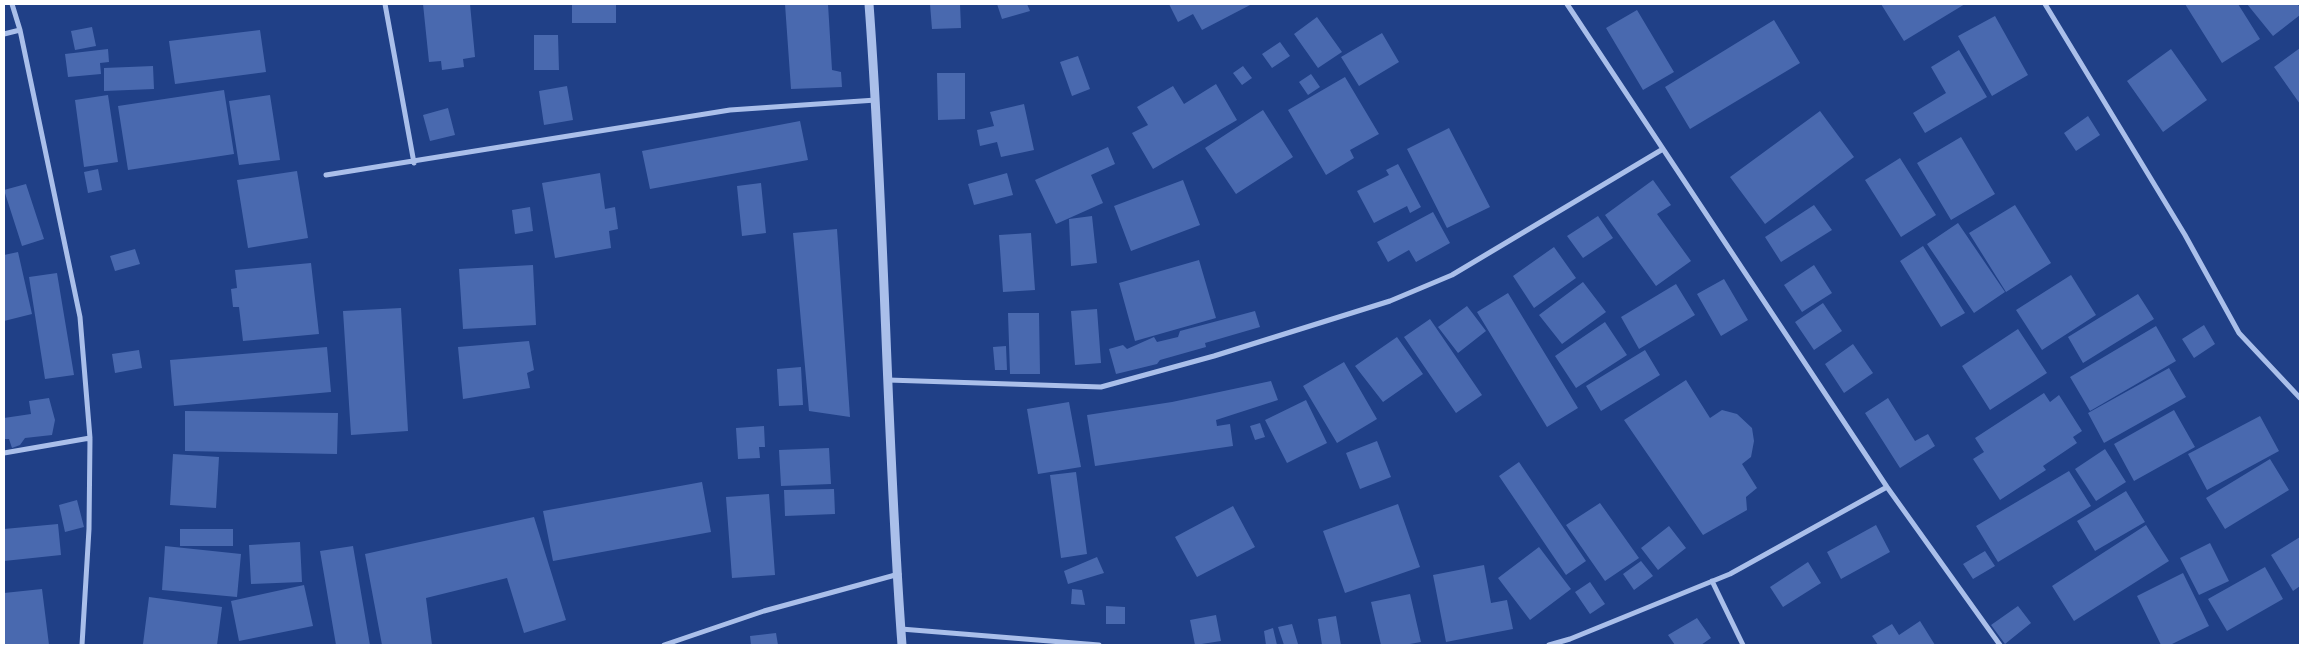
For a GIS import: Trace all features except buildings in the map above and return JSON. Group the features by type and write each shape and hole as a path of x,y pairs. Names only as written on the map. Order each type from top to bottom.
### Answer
{"street":[{"path":"12,4 20,30 80,317 90,438 89,529 82,645"},
{"path":"385,4 414,163"},
{"path":"869,4 876,100 887,380 902,645"},
{"path":"1567,4 1887,487 2000,645"},
{"path":"2044,4 2185,235 2239,332 2300,398"},
{"path":"4,34 20,30"},
{"path":"326,175 414,163 573,134 730,110 876,100"},
{"path":"887,380 1102,387 1214,356 1390,300 1452,275 1663,149"},
{"path":"4,453 90,438"},
{"path":"1548,645 1570,639 1730,574 1887,487"},
{"path":"664,645 764,611 899,574"},
{"path":"1712,581 1743,645"},
{"path":"901,629 1099,645"}]}
